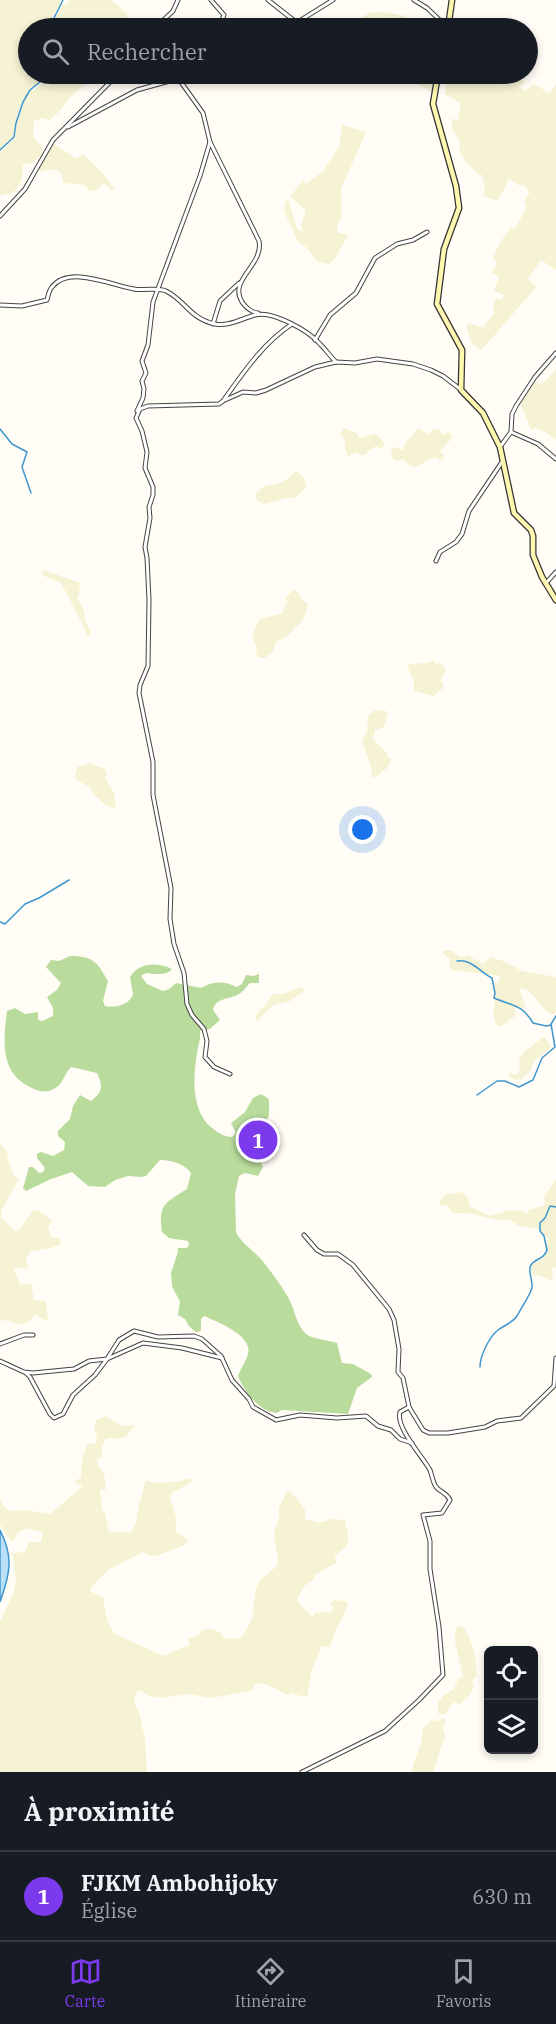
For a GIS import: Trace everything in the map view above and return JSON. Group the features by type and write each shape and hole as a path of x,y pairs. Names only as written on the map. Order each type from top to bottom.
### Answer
{"street":[{"path":"166,18 173,11 178,0"},
{"path":"211,0 224,15 223,18"},
{"path":"268,0 291,18"},
{"path":"303,18 333,0"},
{"path":"414,0 438,18"},
{"path":"449,18 452,0"},
{"path":"0,216 25,189 49,146 108,84"},
{"path":"67,127 75,125 137,90 158,84"},
{"path":"182,84 203,113 210,142 260,244 256,262 241,282 220,301 213,324"},
{"path":"436,84 433,104 456,186 459,208 444,249 437,304 462,350 461,390"},
{"path":"210,142 157,291 151,312 148,345 142,361 146,373 142,381 143,398 136,418 147,452 145,468 153,487 153,495 149,507 150,518 145,547 149,600 148,666 140,685 140,704 153,762 153,795 171,888 170,919 174,944 184,973 187,1004 192,1015 204,1029 207,1048 205,1057 214,1067 230,1074"},
{"path":"315,339 330,315 356,293 375,258 397,244 413,240 428,232"},
{"path":"0,305 22,306 47,300 52,286 63,277 71,276 135,289 163,290 191,314 213,324 230,323 259,314 267,314 292,324 315,339 336,362"},
{"path":"241,282 238,292 241,301 249,310 259,314"},
{"path":"224,401 241,373 269,343 292,324"},
{"path":"500,447 511,432 512,414 516,406 535,377 556,353"},
{"path":"137,412 148,406 219,404 243,392 256,393 266,390 315,367 336,362 355,363 377,359 413,364 443,376 461,390 483,413 500,447 514,513 531,530 533,555 556,600"},
{"path":"511,432 538,444 556,459"},
{"path":"436,561 440,552 456,542 462,534 469,511 504,460"},
{"path":"546,583 556,572"},
{"path":"304,1235 324,1254 338,1254 353,1265 389,1309 394,1320 399,1349 398,1372 403,1378 409,1407 423,1430 429,1433 448,1433 485,1427 497,1421 517,1420 554,1386 556,1358"},
{"path":"0,1361 30,1377 54,1418 63,1414 73,1395 89,1382 119,1340 134,1331 158,1337 194,1336 210,1344 222,1358 232,1380 253,1407 276,1420 300,1415 337,1418 363,1415 373,1420 378,1426 391,1430 406,1442 412,1443"},
{"path":"0,1344 24,1335 33,1335"},
{"path":"24,1372 74,1369 89,1361 107,1359 143,1343 182,1348 222,1358"},
{"path":"302,1772 385,1731 443,1675 439,1626 430,1569 430,1541 423,1515 441,1513 450,1500 447,1494 436,1488 430,1471 412,1443 399,1416 400,1412 409,1407"}],"shaded area":[{"path":"0,0 62,0 52,18 18,18 18,84 37,84 23,100 16,118 13,137 0,150"},
{"path":"70,0 110,0 127,13 127,18 55,18 63,4 67,5"},
{"path":"371,12 386,12 408,18 362,18"},
{"path":"41,84 85,84 49,120 42,118 34,121 33,136 42,147 41,156 32,163 23,164 22,180 14,192 0,196 0,153 15,138 23,103 31,91"},
{"path":"418,84 434,84 432,92"},
{"path":"447,84 522,84 520,87 525,91 533,84 550,93 556,84 556,270 541,260 528,279 536,287 481,350 472,344 466,326 469,323 484,326 494,313 496,298 501,300 504,295 494,291 499,277 492,272 497,263 493,259 499,244 511,227 514,229 519,222 527,205 524,201 530,192 523,184 520,186 509,179 498,201 483,196 485,187 482,175 465,161 459,149 460,141 452,129 452,118 458,121 461,104 445,94"},
{"path":"342,125 366,132 341,189 341,218 336,228 338,233 348,235 334,260 328,264 317,261 305,246 298,242 284,211 285,202 288,199 297,229 303,232 301,226 306,210 290,197 303,180 306,184 323,171 339,147"},
{"path":"53,143 77,159 83,154 107,178 115,190 113,191 104,184 95,191 90,191 85,185 64,183 62,174 57,170 40,172 38,167"},
{"path":"556,369 556,440 536,428 531,430 520,403 535,381 541,385"},
{"path":"344,428 358,434 359,438 375,434 384,445 381,449 376,446 366,455 356,452 348,456 345,439 340,434"},
{"path":"418,428 428,434 433,429 439,430 444,435 449,432 453,437 440,451 444,456 443,459 435,457 415,467 403,459 398,461 393,459 392,448 403,450 404,445"},
{"path":"297,471 307,486 295,498 265,504 259,502 255,497 263,487 283,482"},
{"path":"44,570 80,583 77,597 91,632 88,637 61,583 42,575"},
{"path":"293,590 298,592 301,599 308,604 304,619 286,637 276,642 273,651 265,658 260,658 256,655 257,647 252,637 257,624 260,619 283,613 288,602 285,600 286,597"},
{"path":"433,660 436,664 443,665 446,670 440,681 443,683 443,688 433,696 414,691 414,682 408,664 428,663"},
{"path":"375,710 388,713 384,727 375,730 373,739 387,753 388,758 392,759 387,768 372,777 362,741 367,731 368,716"},
{"path":"88,763 105,769 107,773 105,778 114,793 116,808 107,806 92,793 90,787 76,780 77,767"},
{"path":"447,950 460,957 470,955 482,965 491,957 522,971 556,977 556,1012 552,1015 547,1012 529,991 521,988 526,1008 515,1007 515,1016 500,1027 496,1025 493,1012 496,996 494,984 498,983 500,976 451,970 450,959 443,954 443,951"},
{"path":"298,988 304,991 290,1001 274,1005 256,1021 255,1017 260,1009 273,994 283,994"},
{"path":"544,1037 551,1046 548,1050 534,1061 530,1071 522,1079 511,1078 510,1072 515,1075 518,1073 519,1059 526,1050"},
{"path":"0,1143 7,1151 14,1176 19,1179 2,1209 1,1217 14,1231 20,1229 33,1211 38,1210 52,1221 48,1227 52,1238 59,1238 61,1242 60,1245 51,1248 31,1251 26,1258 28,1269 16,1267 14,1270 20,1284 31,1284 34,1300 46,1301 48,1320 46,1321 36,1315 28,1322 19,1325 4,1319 0,1322"},
{"path":"556,1179 556,1267 552,1268 553,1282 531,1273 532,1264 543,1258 548,1251 546,1245 549,1239 541,1231 519,1226 510,1220 453,1213 439,1202 445,1195 460,1192 469,1200 469,1206 490,1216 522,1210 526,1214 529,1210 545,1205 544,1196"},
{"path":"106,1416 124,1426 135,1425 125,1437 107,1438 102,1446 102,1457 97,1460 104,1473 106,1490 100,1489 102,1510 105,1513 109,1532 130,1532 133,1529 146,1480 154,1483 192,1479 191,1482 169,1495 176,1517 176,1532 188,1540 185,1545 159,1555 149,1556 143,1552 108,1570 91,1587 90,1591 103,1598 108,1623 115,1634 163,1656 190,1645 188,1639 200,1634 202,1630 210,1629 220,1632 224,1638 242,1637 252,1619 256,1588 261,1579 276,1567 278,1561 274,1533 279,1518 279,1508 287,1491 291,1492 305,1509 305,1519 320,1523 331,1519 345,1520 349,1540 335,1556 336,1563 316,1574 312,1581 304,1586 297,1599 312,1617 315,1613 330,1612 334,1609 331,1603 334,1600 348,1603 330,1647 322,1646 312,1669 307,1696 292,1693 288,1695 263,1683 255,1684 251,1691 211,1698 188,1694 161,1698 137,1691 134,1701 145,1738 147,1772 0,1772 0,1622 13,1594 16,1581 12,1553 25,1552 29,1542 41,1542 43,1532 26,1528 18,1532 13,1541 9,1539 0,1525 0,1497 2,1504 10,1511 26,1510 50,1514 83,1486 76,1484 81,1477 82,1459 88,1443 96,1443 97,1436 94,1427 96,1420"},
{"path":"460,1625 469,1636 475,1655 477,1676 472,1680 474,1686 469,1696 459,1705 456,1702 452,1704 445,1714 440,1714 438,1713 438,1702 454,1689 458,1679 463,1677 455,1641 455,1630"},
{"path":"442,1718 446,1720 443,1728 445,1736 433,1772 411,1772 422,1740 422,1730 431,1720 439,1721"}],"green space":[{"path":"70,956 85,957 94,961 108,981 103,1001 105,1006 109,1007 121,1005 131,998 133,995 130,977 138,968 144,966 155,964 172,969 164,974 146,973 141,976 147,984 163,991 176,983 201,988 219,983 237,987 242,984 246,975 259,974 259,983 250,983 239,994 217,1003 213,1010 220,1020 210,1029 200,1031 194,1083 197,1103 205,1121 212,1128 232,1137 236,1133 231,1123 245,1112 253,1098 261,1094 269,1099 269,1116 260,1128 253,1130 252,1125 249,1125 246,1130 251,1137 250,1140 246,1140 245,1146 263,1167 258,1176 245,1173 239,1176 235,1194 236,1232 279,1282 306,1334 337,1343 342,1363 353,1364 371,1374 372,1377 357,1388 348,1414 282,1410 277,1413 264,1409 248,1394 238,1376 248,1354 248,1347 240,1335 204,1316 201,1319 201,1331 196,1332 185,1319 178,1315 180,1302 172,1286 171,1273 178,1248 187,1248 189,1245 188,1241 169,1238 162,1232 161,1215 168,1201 187,1189 191,1173 185,1167 160,1160 146,1176 128,1176 115,1180 105,1187 88,1186 72,1172 26,1191 23,1188 29,1167 33,1167 39,1173 45,1168 37,1158 37,1154 41,1152 53,1156 64,1150 65,1142 58,1136 58,1131 70,1119 73,1106 80,1095 91,1101 98,1095 101,1088 97,1073 71,1067 58,1086 45,1092 39,1091 22,1082 14,1074 6,1056 7,1011 15,1008 25,1014 38,1012 38,1020 42,1021 53,1016 53,1008 47,997 57,990 61,983 46,967 51,960 59,961"}],"water":[{"path":"0,1530 9,1557 9,1566 0,1602"}],"waterway":[{"path":"54,18 63,0"},
{"path":"0,150 14,137 23,102 30,90 38,84"},
{"path":"0,429 12,444 27,452 22,467 31,493"},
{"path":"0,922 5,924 25,904 69,880"},
{"path":"457,961 472,964 492,978 494,998 521,1009 533,1023 551,1025"},
{"path":"477,1095 497,1081 505,1081 519,1087 533,1080 542,1058 555,1047 551,1024 556,1016"},
{"path":"480,1367 483,1352 491,1337 517,1316 530,1293 532,1284 530,1267 544,1256 547,1250 544,1236 540,1231 540,1223 550,1206 556,1207"}],"place":[{"name":"FJKM Ambohijoky","path":"258,1140"}]}
